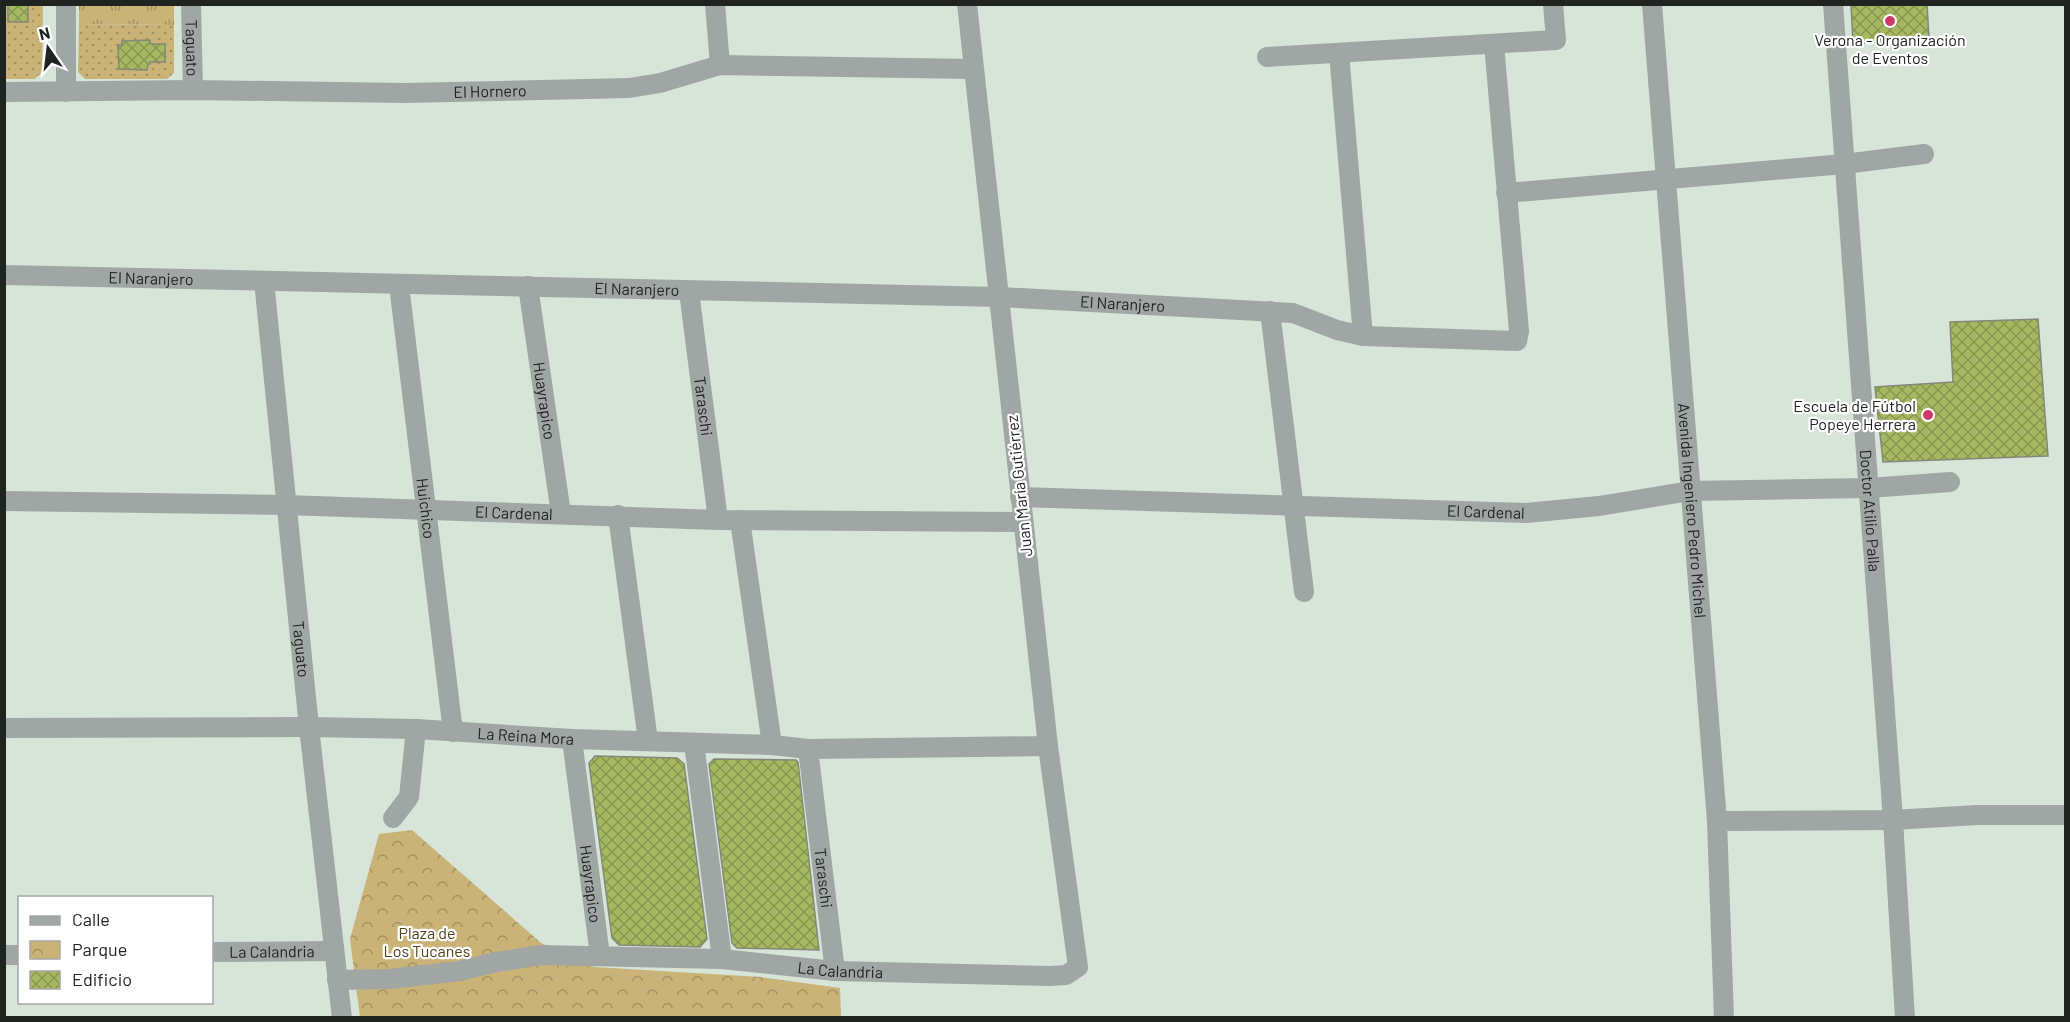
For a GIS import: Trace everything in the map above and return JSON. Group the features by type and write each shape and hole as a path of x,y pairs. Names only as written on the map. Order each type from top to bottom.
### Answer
{"street":[{"path":"66,4 66,92"},
{"name":"Taguato","path":"191,4 193,90"},
{"path":"715,4 720,65"},
{"name":"Juan María Gutiérrez","path":"967,4 1048,746 1077,967"},
{"path":"1267,57 1556,40 1553,4"},
{"name":"Avenida Ingeniero Pedro Michel","path":"1652,4 1717,821 1725,1017"},
{"name":"Doctor Atilio Palla","path":"1833,4 1893,820 1905,1017"},
{"path":"1494,44 1506,193 1844,165 1924,154"},
{"path":"1339,53 1363,336"},
{"name":"El Hornero","path":"4,92 193,90 405,93 629,88 660,83 720,65 973,69"},
{"name":"El Naranjero","path":"4,275 999,297 1293,313 1337,330 1363,336 1517,340 1519,331 1506,193"},
{"name":"Taguato","path":"264,281 309,727 342,1017"},
{"name":"Huichico","path":"399,285 453,732"},
{"name":"Huayrapico","path":"528,286 561,514"},
{"name":"Taraschi","path":"689,291 718,520"},
{"path":"1270,311 1304,592"},
{"name":"El Cardenal","path":"1020,497 1527,513 1599,506 1690,491 1869,488 1950,482"},
{"name":"El Cardenal","path":"4,501 286,505 718,520 1023,522"},
{"path":"618,516 648,741"},
{"path":"740,520 772,745"},
{"name":"La Reina Mora","path":"4,728 416,729 572,739 772,745 808,749 1048,746"},
{"path":"393,818 409,797 416,729"},
{"name":"Huayrapico","path":"572,739 600,956"},
{"path":"694,743 722,959"},
{"name":"Taraschi","path":"808,749 835,971"},
{"path":"1717,821 1893,820 1977,815 2066,815"},
{"name":"La Calandria","path":"213,952 334,951"},
{"name":"La Calandria","path":"337,980 390,979 459,971 541,955 722,959 835,971 1050,976 1066,975 1077,967"}],"green space":[{"path":"5,5 43,5 42,72 35,79 5,79"},
{"path":"79,5 174,5 174,25 79,24"},
{"path":"79,24 174,25 174,73 167,79 85,79 78,72"},
{"name":"Plaza de Los Tucanes","path":"412,830 541,943 594,967 761,977 840,988 841,1017 360,1017 350,939 379,834"}],"building":[{"path":"8,4 28,4 28,22 8,22"},
{"name":"Verona - Organización de Eventos","path":"1851,4 1927,4 1929,38 1853,44"},
{"path":"150,40 150,44 165,44 165,62 150,62 147,70 119,69 118,45 122,45 122,41"},
{"path":"2038,319 2048,456 1883,462 1875,387 1953,382 1950,322"},
{"path":"595,756 677,758 684,764 707,939 700,947 619,945 612,938 589,763"},
{"path":"714,759 796,760 798,762 819,950 737,948 732,943 709,764"}],"place":[{"name":"Verona - Organización de Eventos","path":"1890,21"},
{"name":"Escuela de Fútbol Popeye Herrera","path":"1928,415"}]}
